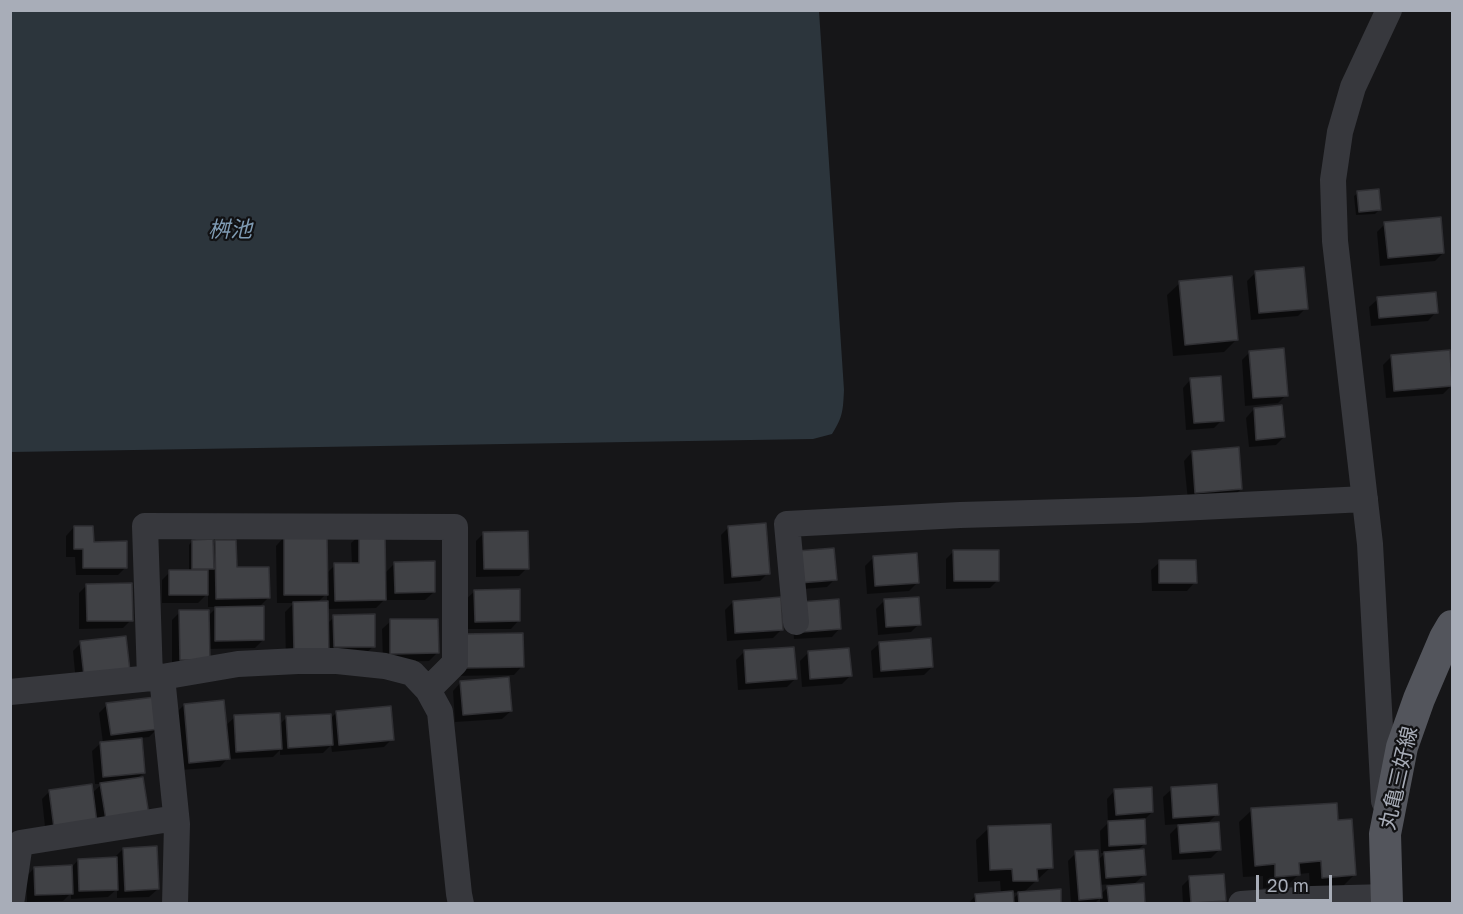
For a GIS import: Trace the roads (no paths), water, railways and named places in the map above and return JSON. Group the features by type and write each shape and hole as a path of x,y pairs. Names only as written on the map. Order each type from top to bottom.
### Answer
{"main road":[{"name":"丸亀三好線","path":"1387,900 1385,834 1402,747 1445,638 1452,626"}],"street":[{"path":"1385,834 1370,544 1335,241 1333,180 1340,132 1353,87 1389,10"},
{"path":"796,622 787,524 960,514 1138,510 1365,499"},
{"path":"175,903 176,818 156,677 145,526 455,527 455,663 428,690"},
{"path":"10,692 156,677 238,664 298,661 338,661 385,666 412,673 428,690 440,712 461,903"},
{"path":"11,903 20,843 176,818"},
{"path":"1241,903 1312,899 1387,900"}],"water":[{"name":"桝池","path":"10,11 819,11 844,390 843,408 838,423 832,434 813,439 11,452"}]}
